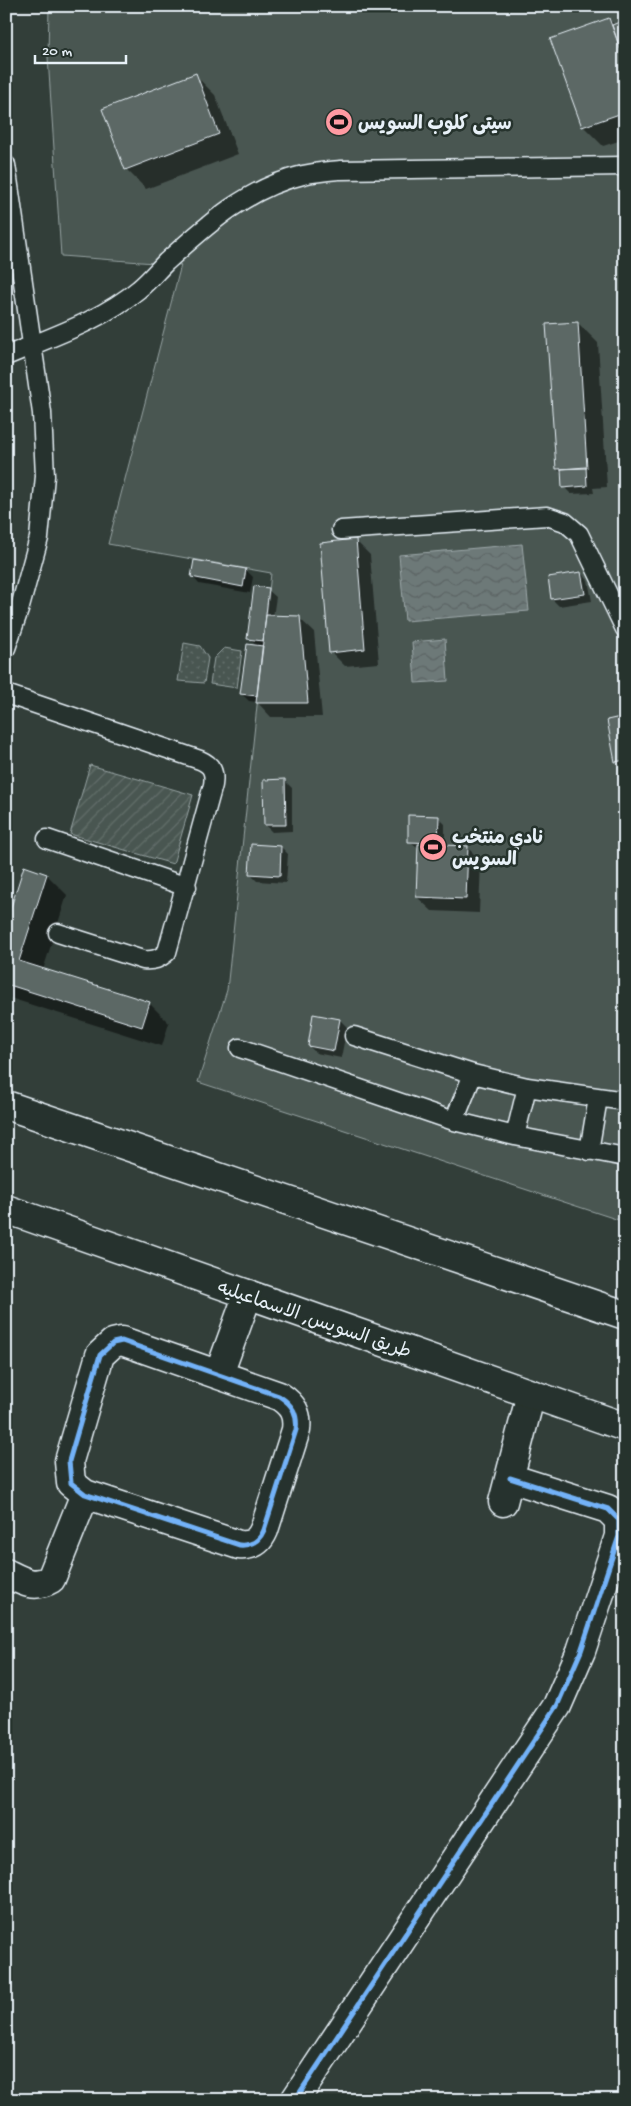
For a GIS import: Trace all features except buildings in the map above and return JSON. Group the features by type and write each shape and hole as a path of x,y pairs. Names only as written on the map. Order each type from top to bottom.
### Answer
{"street":[{"path":"6,1105 625,1315"},
{"name":"طريق السويس, الاسماعيليه","path":"6,1209 621,1424"},
{"path":"219,1374 248,1294"},
{"path":"113,1343 131,1343 219,1374 288,1401 294,1410 297,1420 296,1430 264,1530 254,1543 247,1546 238,1545 85,1494 71,1483 69,1461 100,1354 113,1343"},
{"path":"295,2100 557,1706 581,1651 619,1536 619,1520 608,1509 506,1490 531,1394"},
{"path":"6,1573 32,1585 42,1584 51,1579 85,1494"}],"lane":[{"path":"6,165 42,413 45,476 39,538 20,607 6,648"},
{"path":"6,356 70,330 107,311 139,289 201,230 232,205 266,187 303,175 340,170 625,166"},
{"path":"341,530 547,516 565,522 579,534 625,629"},
{"path":"6,694 207,763 213,769 213,785 187,887 167,952 160,958 152,961 143,960 58,932"},
{"path":"47,838 187,887"},
{"path":"354,1036 473,1074 527,1087 625,1101"},
{"path":"240,1048 454,1121 589,1152 625,1156"},
{"path":"454,1121 473,1074"},
{"path":"515,1136 527,1087"},
{"path":"589,1152 598,1098"}],"shaded area":[{"name":"نادي منتخب السويس","path":"49,6 625,6 625,1222 198,1082 227,990 271,573 108,544 181,265 61,256 48,57"},
{"path":"184,643 200,646 208,658 204,683 178,681"},
{"path":"224,648 242,651 237,688 210,684 214,658"},
{"path":"90,765 193,795 173,864 70,834"}],"water":[{"path":"522,544 529,611 405,621 399,555"},
{"path":"445,639 448,681 415,683 412,642"}],"cycle path":[{"path":"122,1341 279,1396 294,1410 296,1430 260,1538 247,1545 239,1545 85,1494 71,1483 69,1461 100,1355 113,1343 122,1341"},
{"path":"295,2100 557,1706 581,1651 619,1536 619,1520 608,1509 510,1478"}],"place":[{"name":"سيتى كلوب السويس","path":"339,122"},
{"name":"نادي منتخب السويس","path":"433,847"}]}
